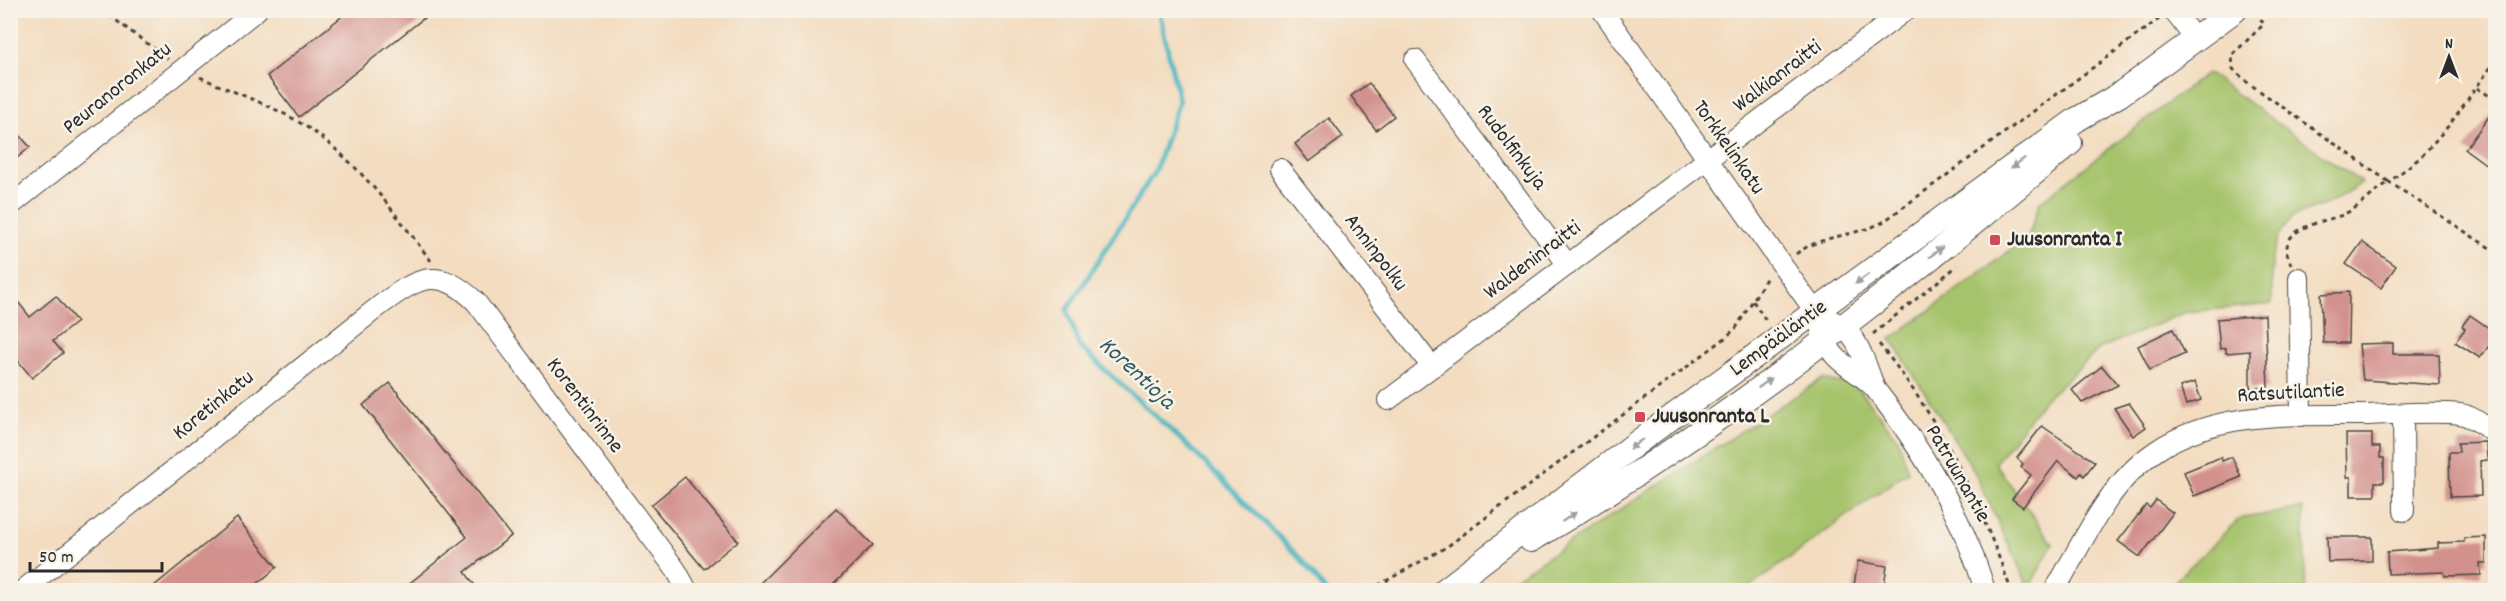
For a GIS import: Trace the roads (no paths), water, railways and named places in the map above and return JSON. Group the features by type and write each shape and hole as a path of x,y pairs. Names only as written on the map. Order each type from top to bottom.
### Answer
{"main road":[{"name":"Lempääläntie","path":"1446,591 1644,438 2076,120 2119,95 2235,10"},
{"name":"Lempääläntie","path":"1446,591 1650,465 1833,332 2017,188 2086,130 2119,95"}],"street":[{"name":"Peuranoronkatu","path":"10,206 256,10"},
{"name":"Torkkelinkatu","path":"1602,10 1816,313"},
{"name":"Walkianraitti","path":"1707,160 1906,10"},
{"path":"2167,14 2194,38"},
{"name":"Rudolfinkuja","path":"1415,60 1568,265"},
{"name":"Waldeninraitti","path":"1388,400 1707,160"},
{"name":"Anninpolku","path":"1280,169 1432,367"},
{"path":"2299,278 2301,416"},
{"name":"Koretinkatu","path":"23,591 387,300 406,286 426,279 445,279"},
{"name":"Korentinrinne","path":"445,279 462,288 476,302 676,570 687,591"},
{"name":"Patruunantie","path":"1816,313 1833,332 1837,358 1875,388 1956,512 1985,591"},
{"path":"2403,414 2404,511"},
{"name":"Ratsutilantie","path":"2055,591 2102,509 2130,472 2156,450 2186,434 2224,422 2301,416 2403,414 2460,414 2472,417 2496,434"}],"waterway":[{"name":"Korentioja","path":"1159,10 1179,101 1155,171 1067,310 1079,346 1188,446 1300,558 1325,590"}],"place":[{"name":"Juusonranta I","path":"1995,240"},
{"name":"Juusonranta L","path":"1640,417"}]}
